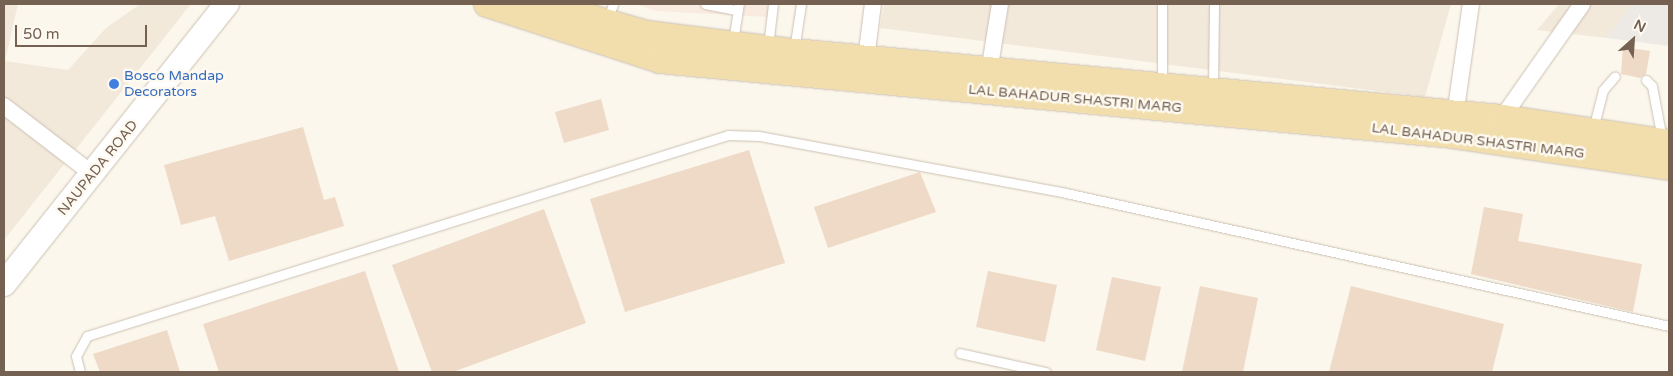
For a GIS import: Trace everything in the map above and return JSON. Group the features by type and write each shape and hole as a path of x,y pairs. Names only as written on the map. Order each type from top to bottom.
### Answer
{"main road":[{"name":"LAL BAHADUR SHASTRI MARG","path":"487,4 661,47 793,62 1454,125 1502,118 1666,142"},
{"name":"LAL BAHADUR SHASTRI MARG","path":"543,4 610,13 661,47 732,44 768,48 793,62"},
{"name":"LAL BAHADUR SHASTRI MARG","path":"865,69 989,72 1213,92 1454,125 1669,167"}],"street":[{"name":"NAUPADA ROAD","path":"4,284 94,175 227,4"},
{"path":"865,69 874,4"},
{"path":"989,72 1000,4"},
{"path":"1454,125 1471,4"},
{"path":"1502,118 1582,4"},
{"path":"4,106 94,175"}],"lane":[{"path":"705,4 738,7 732,44"},
{"path":"768,48 773,4"},
{"path":"793,62 801,4"},
{"path":"1162,4 1162,87"},
{"path":"1213,92 1214,4"},
{"path":"1593,132 1604,90 1615,76"},
{"path":"1646,80 1652,86 1666,142"},
{"path":"80,372 76,356 87,336 728,135 759,136 1066,193 1669,326"},
{"path":"960,353 1046,372"}],"shaded area":[{"path":"4,4 18,4 5,61 68,70 106,28 140,4 191,4 4,240"},
{"path":"636,4 772,4 769,17 656,11"},
{"path":"884,4 1451,4 1425,97 880,28"},
{"path":"1559,4 1632,4 1607,38 1537,30"},
{"path":"1632,4 1669,4 1669,46 1607,38"}],"building":[{"path":"1623,47 1650,51 1646,74 1640,78 1621,74"},
{"path":"601,99 609,130 564,143 555,112"},
{"path":"303,127 324,200 335,197 344,226 229,261 215,216 181,225 164,165"},
{"path":"749,150 785,263 625,312 590,199"},
{"path":"920,172 936,212 828,248 814,207"},
{"path":"1484,207 1523,214 1518,241 1642,264 1633,312 1471,274"},
{"path":"544,209 586,323 453,372 432,372 392,265"},
{"path":"365,271 399,372 219,372 203,324"},
{"path":"988,271 1057,285 1045,342 976,327"},
{"path":"1112,277 1161,287 1145,361 1096,350"},
{"path":"1200,286 1258,298 1243,372 1182,372"},
{"path":"1351,286 1504,324 1492,372 1329,372"},
{"path":"167,330 180,372 100,372 93,354"}],"place":[{"name":"Bosco Mandap Decorators","path":"114,84"}]}
